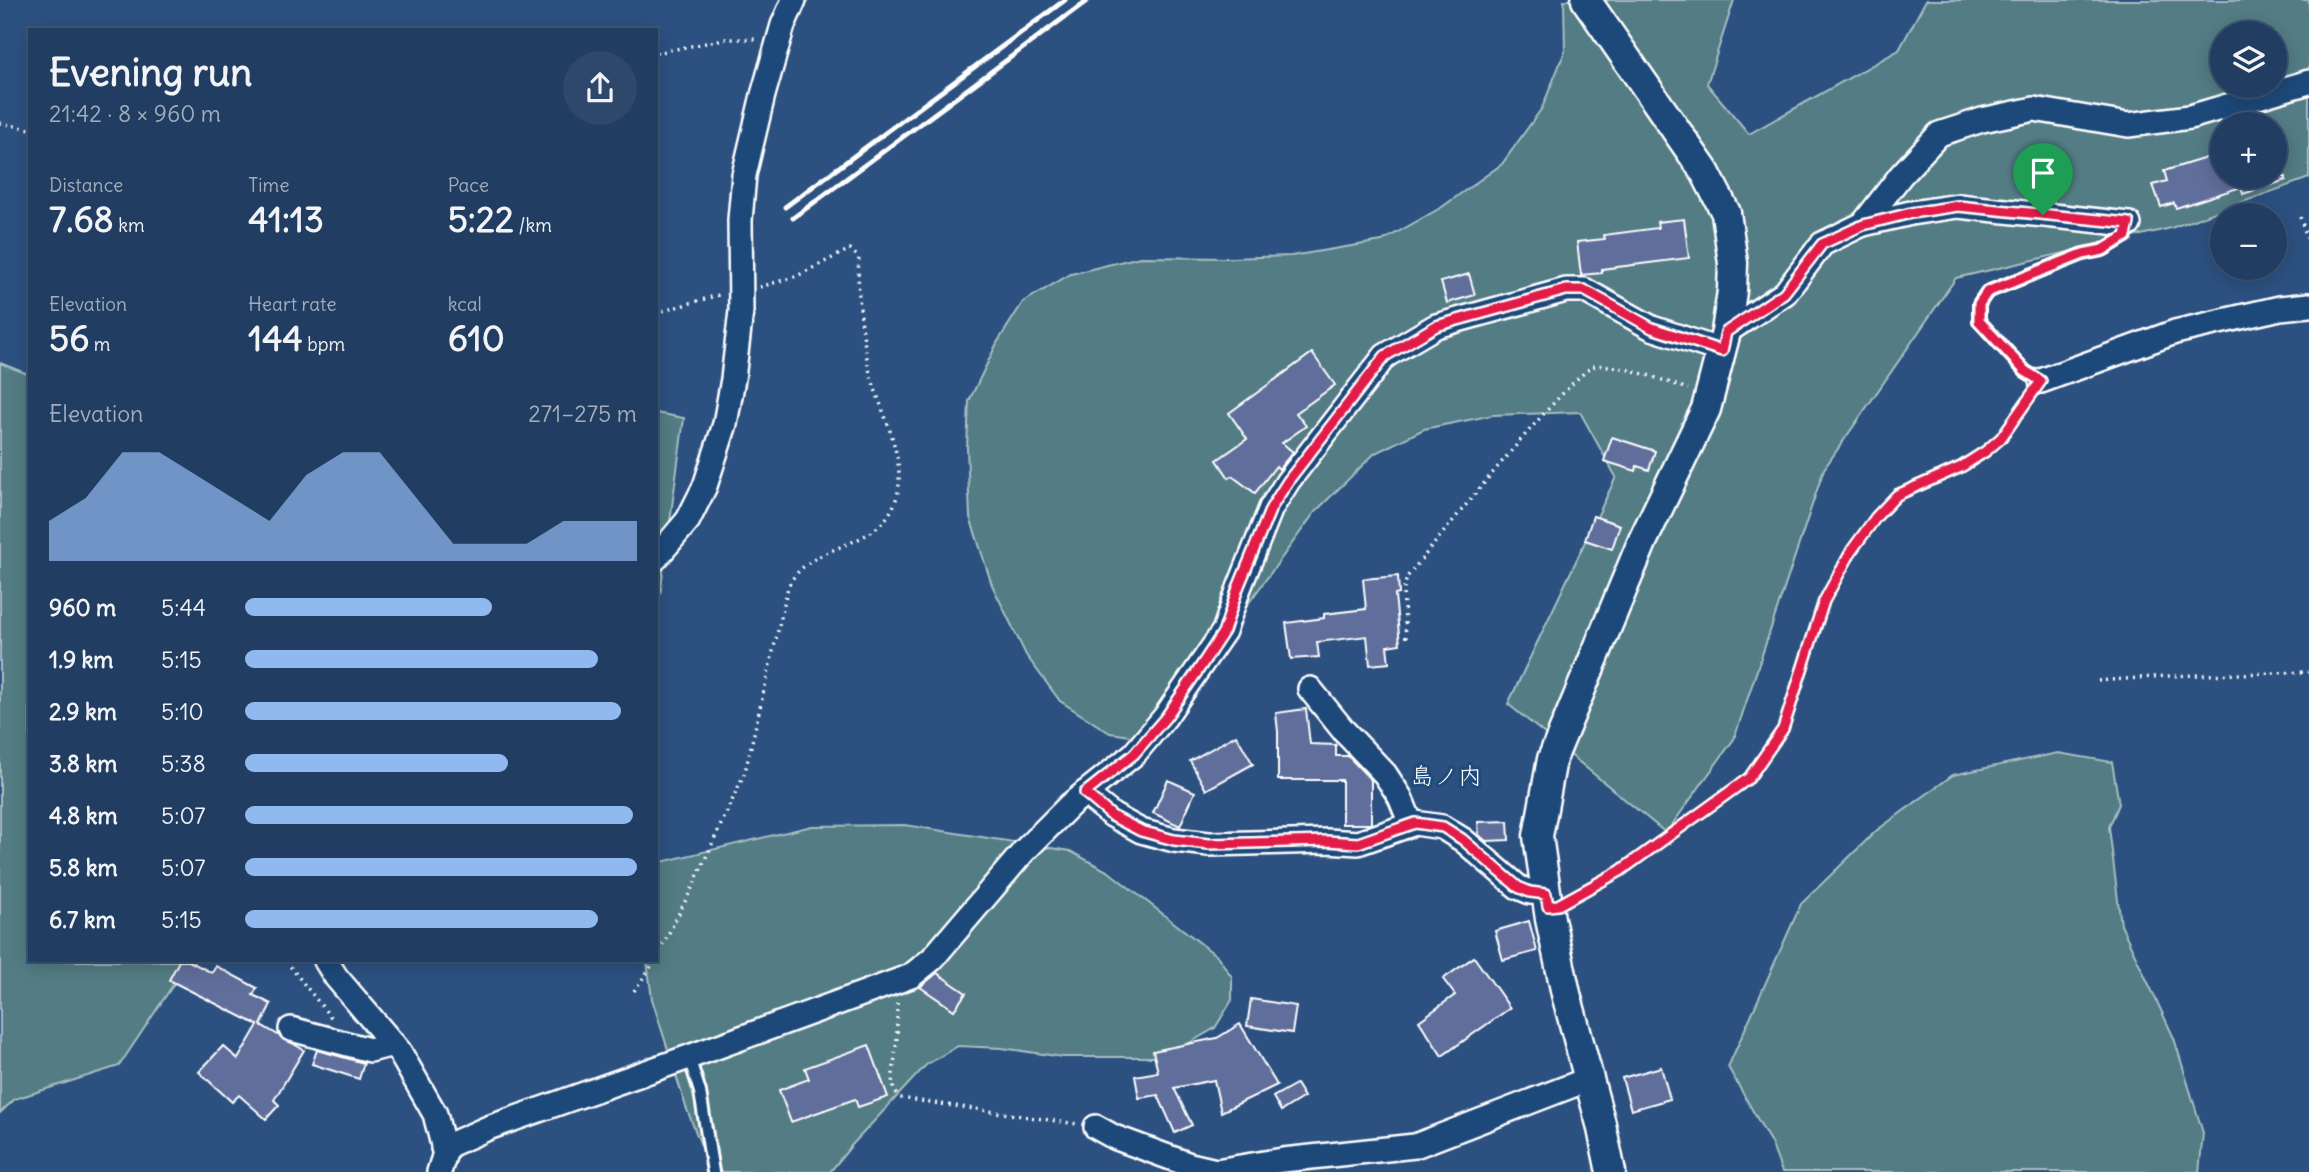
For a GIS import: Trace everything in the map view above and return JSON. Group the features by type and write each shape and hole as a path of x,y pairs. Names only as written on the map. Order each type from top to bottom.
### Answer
{"street":[{"path":"658,556 688,520 705,486 725,424 741,311 740,220 744,175 778,41 794,0"},
{"path":"1586,0 1690,149 1726,213 1733,262 1732,291 1724,341 1710,397 1613,610 1552,759 1538,836 1547,900 1566,994 1611,1172"},
{"path":"1863,225 1901,175 1939,134 1982,120 2034,109 2128,125 2190,117 2309,82"},
{"path":"443,1148 488,1128 689,1058 911,975 932,959 1024,851 1085,793 1134,754 1166,717 1224,631 1238,588 1271,508 1288,481 1385,356 1436,326 1566,290 1584,290 1652,328 1724,341 1784,293 1822,244 1863,225 1911,213 1958,206 2129,223"},
{"path":"2041,381 2175,331 2280,308 2309,305"},
{"path":"1310,689 1343,731 1385,774 1411,824"},
{"path":"1085,793 1112,816 1141,831 1174,840 1209,844 1327,841 1358,843 1415,823 1443,827 1462,839 1518,887 1547,900"},
{"path":"327,962 335,977 393,1044 435,1114 443,1148 443,1164 439,1172"},
{"path":"291,1029 370,1050 393,1044"},
{"path":"1096,1126 1114,1137 1190,1165 1216,1171 1283,1160 1415,1146 1589,1079"}],"lane":[{"path":"2041,381 2025,371 1979,321 1979,304 1987,292 2083,254 2103,250 2126,236 2129,223"},
{"path":"689,1058 701,1091 712,1172"}],"path":[{"path":"658,53 726,39 778,41"},
{"path":"0,123 28,129"},
{"path":"2300,217 2309,243"},
{"path":"658,312 797,276 850,248 859,258 857,278 870,370 899,469 897,498 891,512 876,529 810,561 794,575 788,587 745,772 693,886 658,954"},
{"path":"1406,638 1402,592 1407,578 1556,398 1585,372 1595,366 1628,370 1710,397"},
{"path":"1547,900 1558,905 1620,871 1749,778 1783,729 1824,601 1852,550 1876,517 1897,495 1961,467 1986,451 2001,438 2041,381"},
{"path":"2098,681 2309,672"},
{"path":"287,962 355,1046"},
{"path":"634,991 654,962"},
{"path":"892,982 897,998 898,1021 892,1083 900,1098 1096,1126"}],"green space":[{"path":"1564,0 1734,0 1707,84 1749,134 1899,50 1926,0 2309,0 2309,178 2287,186 2287,112 2210,112 2210,189 2279,189 2240,203 2210,203 2210,214 2171,228 1956,278 1824,469 1734,739 1666,833 1508,704 1616,477 1580,412 1493,415 1424,429 1375,453 1315,512 1243,611 1185,703 1152,739 1110,733 1060,701 1026,655 992,585 970,517 967,448 969,401 997,343 1023,302 1071,274 1140,257 1291,256 1382,241 1442,207 1502,164 1542,108 1565,51"},
{"path":"0,363 28,374 28,962 188,962 119,1066 15,1099 0,1113"},
{"path":"658,413 684,418 658,598"},
{"path":"2058,753 2112,762 2119,804 2109,827 2121,925 2174,1038 2203,1133 2199,1172 1782,1172 1771,1143 1728,1067 1801,904 1876,831 1953,775"},
{"path":"905,825 1070,851 1109,872 1218,957 1232,977 1232,1000 1215,1028 1165,1057 1063,1057 1002,1048 958,1046 926,1065 830,1172 716,1172 709,1166 686,1107 652,999 647,962 658,962 658,870 661,862 812,826"}],"building":[{"path":"2210,157 2210,189 2235,189 2176,208 2174,203 2161,207 2153,185 2167,181 2164,171"},
{"path":"2242,189 2258,189 2243,194"},
{"path":"1684,219 1689,258 1602,269 1602,273 1581,275 1577,242 1605,239 1604,235 1658,228 1657,222"},
{"path":"1469,274 1475,295 1447,303 1441,282"},
{"path":"1312,353 1335,385 1296,413 1306,426 1282,443 1293,452 1279,469 1276,466 1255,493 1232,476 1229,478 1217,460 1247,439 1229,413"},
{"path":"1612,437 1655,451 1649,470 1637,466 1636,471 1604,461"},
{"path":"1593,516 1620,525 1612,549 1585,540"},
{"path":"1398,576 1399,594 1395,595 1400,644 1387,646 1389,663 1370,665 1367,636 1317,642 1319,657 1291,659 1286,623 1324,618 1324,614 1366,609 1363,579"},
{"path":"1306,709 1310,744 1336,745 1336,756 1348,756 1371,780 1371,824 1342,824 1342,780 1278,780 1276,713"},
{"path":"1236,735 1253,764 1206,790 1190,761"},
{"path":"1168,780 1195,792 1180,826 1153,813"},
{"path":"1508,821 1509,840 1486,841 1479,835 1478,822"},
{"path":"1529,921 1537,951 1503,960 1495,931"},
{"path":"1474,957 1510,1008 1442,1056 1419,1021 1455,995 1443,979"},
{"path":"178,962 191,962 212,973 216,966 257,988 253,995 271,1004 261,1025 304,1050 274,1100 279,1105 266,1119 239,1095 232,1102 199,1072 223,1046 238,1059 258,1025 169,980"},
{"path":"937,973 966,993 954,1010 920,987"},
{"path":"1251,999 1296,1006 1292,1033 1247,1026"},
{"path":"1240,1024 1277,1085 1221,1112 1214,1080 1174,1088 1192,1125 1175,1133 1158,1095 1139,1098 1135,1076 1158,1072 1153,1051 1217,1038"},
{"path":"869,1045 888,1097 858,1107 855,1099 791,1122 779,1090 809,1079 805,1068"},
{"path":"317,1050 364,1063 359,1079 312,1064"},
{"path":"1661,1067 1670,1099 1631,1110 1622,1078"},
{"path":"1296,1084 1304,1097 1281,1111 1273,1097"}],"railway":[{"path":"785,207 1065,0"},
{"path":"793,218 1088,0"}],"district":[{"name":"島ノ内","path":"1446,775"}],"route":[{"path":"1958,206 2043,215 2129,223 2126,236 2103,250 2083,254 1987,292 1979,304 1979,321 2025,371 2041,381 2001,438 1986,451 1961,467 1897,495 1876,517 1852,550 1824,601 1783,729 1749,778 1620,871 1558,905 1548,906 1546,894 1518,887 1462,839 1443,827 1415,823 1358,843 1327,841 1209,844 1174,840 1141,831 1112,816 1085,793 1134,754 1166,717 1224,631 1238,588 1271,508 1288,481 1385,356 1410,339 1436,326 1566,290 1584,290 1652,328 1722,351 1726,332 1784,293 1822,244 1863,225 1911,213 1958,206"}]}
